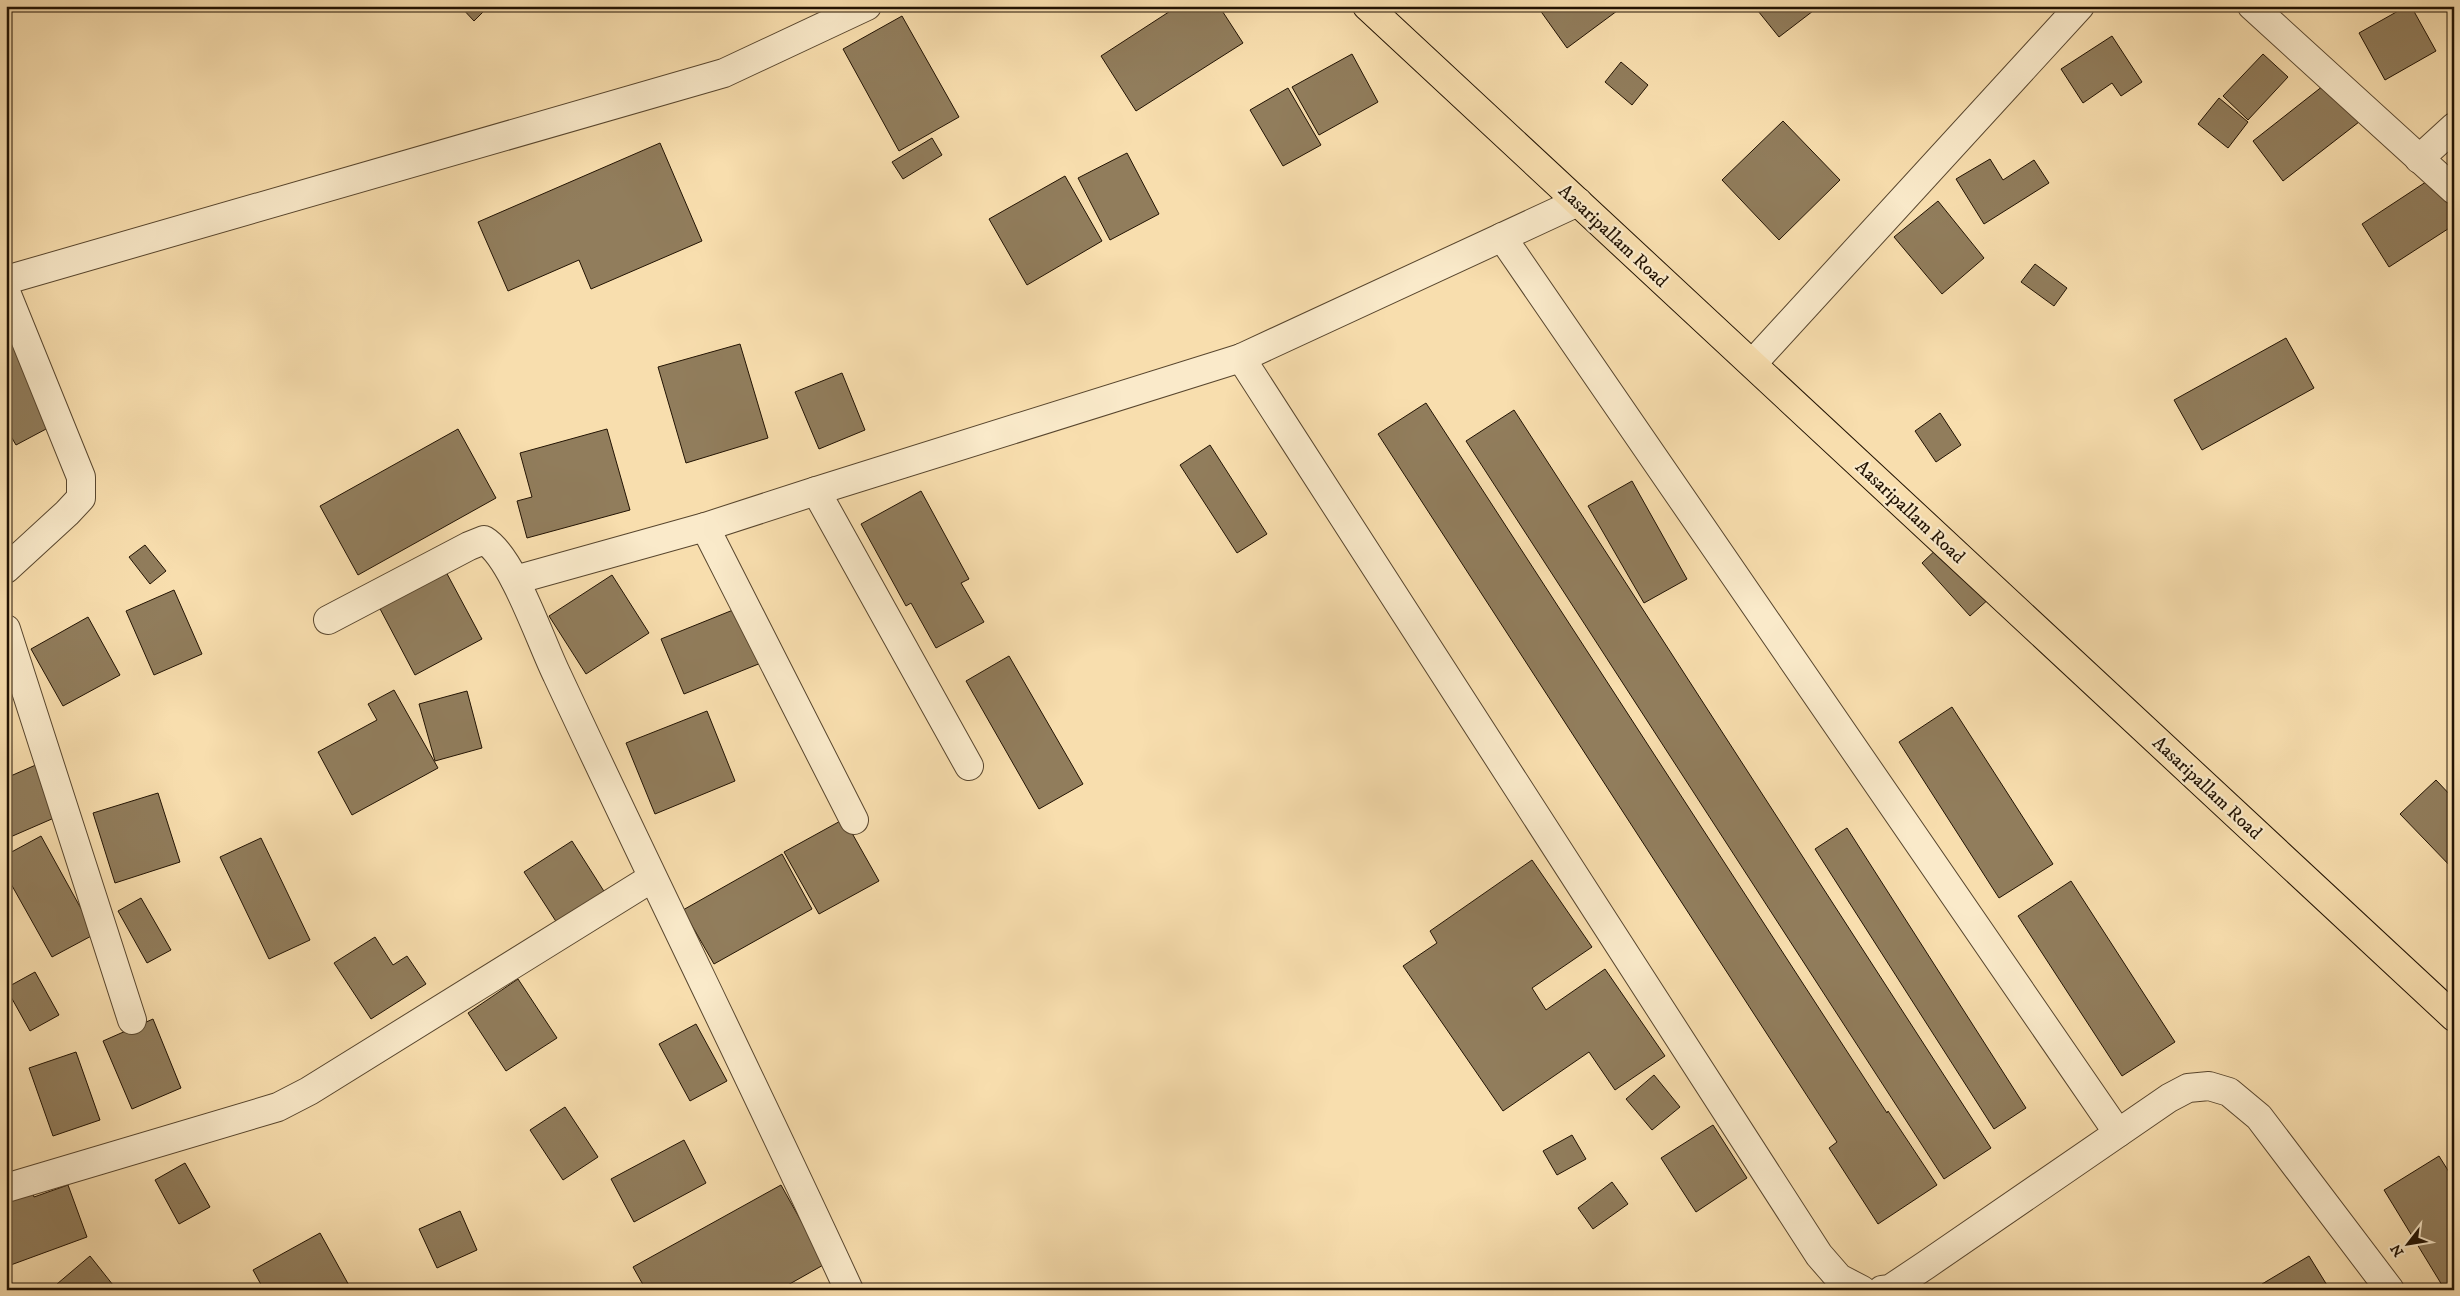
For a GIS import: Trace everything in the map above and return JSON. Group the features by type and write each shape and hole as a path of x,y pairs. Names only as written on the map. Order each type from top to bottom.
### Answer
{"main road":[{"name":"Aasaripallam Road","path":"1367,6 2454,1017"}],"street":[{"path":"6,280 724,73 868,6"},
{"path":"1752,363 2080,6"},
{"path":"2252,6 2454,190"},
{"path":"2419,160 2454,127"},
{"path":"515,580 705,527 816,490 1241,358 1578,202"},
{"path":"1502,237 2118,1133"},
{"path":"6,292 81,477 80,498 67,514 6,570"},
{"path":"1241,358 1819,1255 1839,1278 1862,1290"},
{"path":"816,490 970,766"},
{"path":"705,527 854,820"},
{"path":"328,620 484,540 494,546 515,580 554,671 652,878 767,1112 849,1290"},
{"path":"6,629 132,1020"},
{"path":"6,1188 278,1107 308,1092 652,878"},
{"path":"1882,1290 1890,1289 2169,1098 2188,1088 2209,1086 2229,1092 2259,1117 2390,1290"}],"building":[{"path":"460,6 489,6 474,21"},
{"path":"1178,6 1219,6 1243,43 1136,111 1101,56"},
{"path":"1537,6 1620,6 1621,8 1567,48"},
{"path":"1754,6 1809,6 1813,11 1779,37"},
{"path":"2407,6 2411,6 2436,51 2385,80 2359,33"},
{"path":"902,16 959,117 899,151 843,49"},
{"path":"2112,36 2142,82 2121,96 2112,83 2083,103 2061,69"},
{"path":"1352,54 1378,102 1319,135 1292,87"},
{"path":"2263,54 2288,77 2248,120 2223,96"},
{"path":"1621,62 1648,85 1632,105 1605,82"},
{"path":"2328,82 2359,122 2283,181 2253,141"},
{"path":"1288,88 1321,145 1283,166 1250,110"},
{"path":"2219,98 2248,122 2228,148 2198,124"},
{"path":"1783,121 1840,180 1779,240 1722,180"},
{"path":"932,138 942,155 903,179 892,162"},
{"path":"660,143 702,241 591,289 579,260 508,291 478,222"},
{"path":"1127,153 1159,214 1110,240 1078,178"},
{"path":"1990,159 2003,180 2034,160 2049,183 1984,224 1956,179"},
{"path":"1065,176 1102,241 1027,285 989,219"},
{"path":"2435,176 2454,204 2454,225 2389,267 2362,224"},
{"path":"1938,201 1984,258 1942,294 1894,237"},
{"path":"2035,264 2067,288 2054,306 2021,282"},
{"path":"18,336 63,420 16,445 6,428 6,342"},
{"path":"2286,338 2314,388 2202,450 2174,400"},
{"path":"740,344 768,438 686,463 658,367"},
{"path":"842,373 865,430 819,449 795,392"},
{"path":"1426,403 1887,1113 1888,1111 1937,1185 1878,1224 1829,1148 1837,1142 1378,434"},
{"path":"1514,410 1991,1148 1944,1179 1466,441"},
{"path":"1940,413 1961,445 1936,462 1915,431"},
{"path":"458,429 496,498 358,575 320,506"},
{"path":"607,429 630,510 527,538 517,501 532,497 520,453"},
{"path":"1210,445 1267,534 1237,553 1180,465"},
{"path":"1632,481 1687,579 1644,603 1588,506"},
{"path":"921,491 969,579 961,583 984,622 936,648 911,603 906,606 861,524"},
{"path":"1942,544 1991,597 1970,616 1922,563"},
{"path":"145,545 166,571 150,584 129,557"},
{"path":"445,570 482,639 415,675 378,605"},
{"path":"612,575 649,633 586,674 549,616"},
{"path":"174,590 202,654 154,675 126,611"},
{"path":"738,608 761,663 684,694 661,639"},
{"path":"88,617 120,675 63,706 31,649"},
{"path":"1009,656 1083,784 1039,809 966,681"},
{"path":"6,660 18,686 6,691"},
{"path":"394,690 438,768 352,815 318,752 377,720 368,704"},
{"path":"467,691 482,748 435,761 419,704"},
{"path":"1952,707 2053,864 1999,898 1899,742"},
{"path":"707,711 735,781 655,814 626,743"},
{"path":"38,764 61,815 8,838 6,778"},
{"path":"2436,780 2454,799 2454,870 2400,814"},
{"path":"158,793 180,862 115,883 93,813"},
{"path":"844,819 879,881 819,914 784,852"},
{"path":"1847,828 2026,1108 1994,1129 1815,849"},
{"path":"41,836 95,934 52,957 6,875 6,855"},
{"path":"261,838 310,940 269,959 220,857"},
{"path":"572,841 607,896 559,926 524,872"},
{"path":"782,854 812,909 714,964 683,910"},
{"path":"1532,860 1592,947 1532,988 1546,1010 1605,969 1665,1056 1615,1090 1589,1052 1503,1111 1403,966 1437,943 1430,931"},
{"path":"2071,881 2175,1042 2122,1076 2018,916"},
{"path":"141,898 171,950 147,963 118,911"},
{"path":"375,937 393,965 407,956 426,984 371,1019 334,963"},
{"path":"35,972 59,1015 30,1031 6,988"},
{"path":"518,979 557,1038 506,1071 468,1013"},
{"path":"153,1019 181,1088 132,1109 103,1041"},
{"path":"696,1024 727,1081 690,1101 659,1044"},
{"path":"76,1052 100,1120 53,1136 29,1068"},
{"path":"1654,1075 1680,1107 1652,1130 1626,1099"},
{"path":"565,1107 598,1157 563,1180 530,1130"},
{"path":"1713,1125 1747,1178 1696,1212 1661,1158"},
{"path":"1572,1135 1586,1159 1557,1175 1543,1151"},
{"path":"684,1140 706,1183 634,1222 611,1179"},
{"path":"2439,1156 2454,1180 2454,1290 2445,1290 2384,1190"},
{"path":"185,1163 210,1207 179,1224 155,1180"},
{"path":"1612,1182 1628,1204 1593,1229 1578,1208"},
{"path":"30,1185 34,1197 68,1185 87,1237 8,1266 6,1193"},
{"path":"781,1185 825,1264 779,1290 646,1290 633,1267"},
{"path":"460,1211 477,1250 437,1268 419,1229"},
{"path":"320,1233 351,1289 264,1290 253,1270"},
{"path":"90,1256 117,1290 61,1290 57,1284"},
{"path":"2309,1256 2330,1290 2265,1290 2262,1284"}]}
